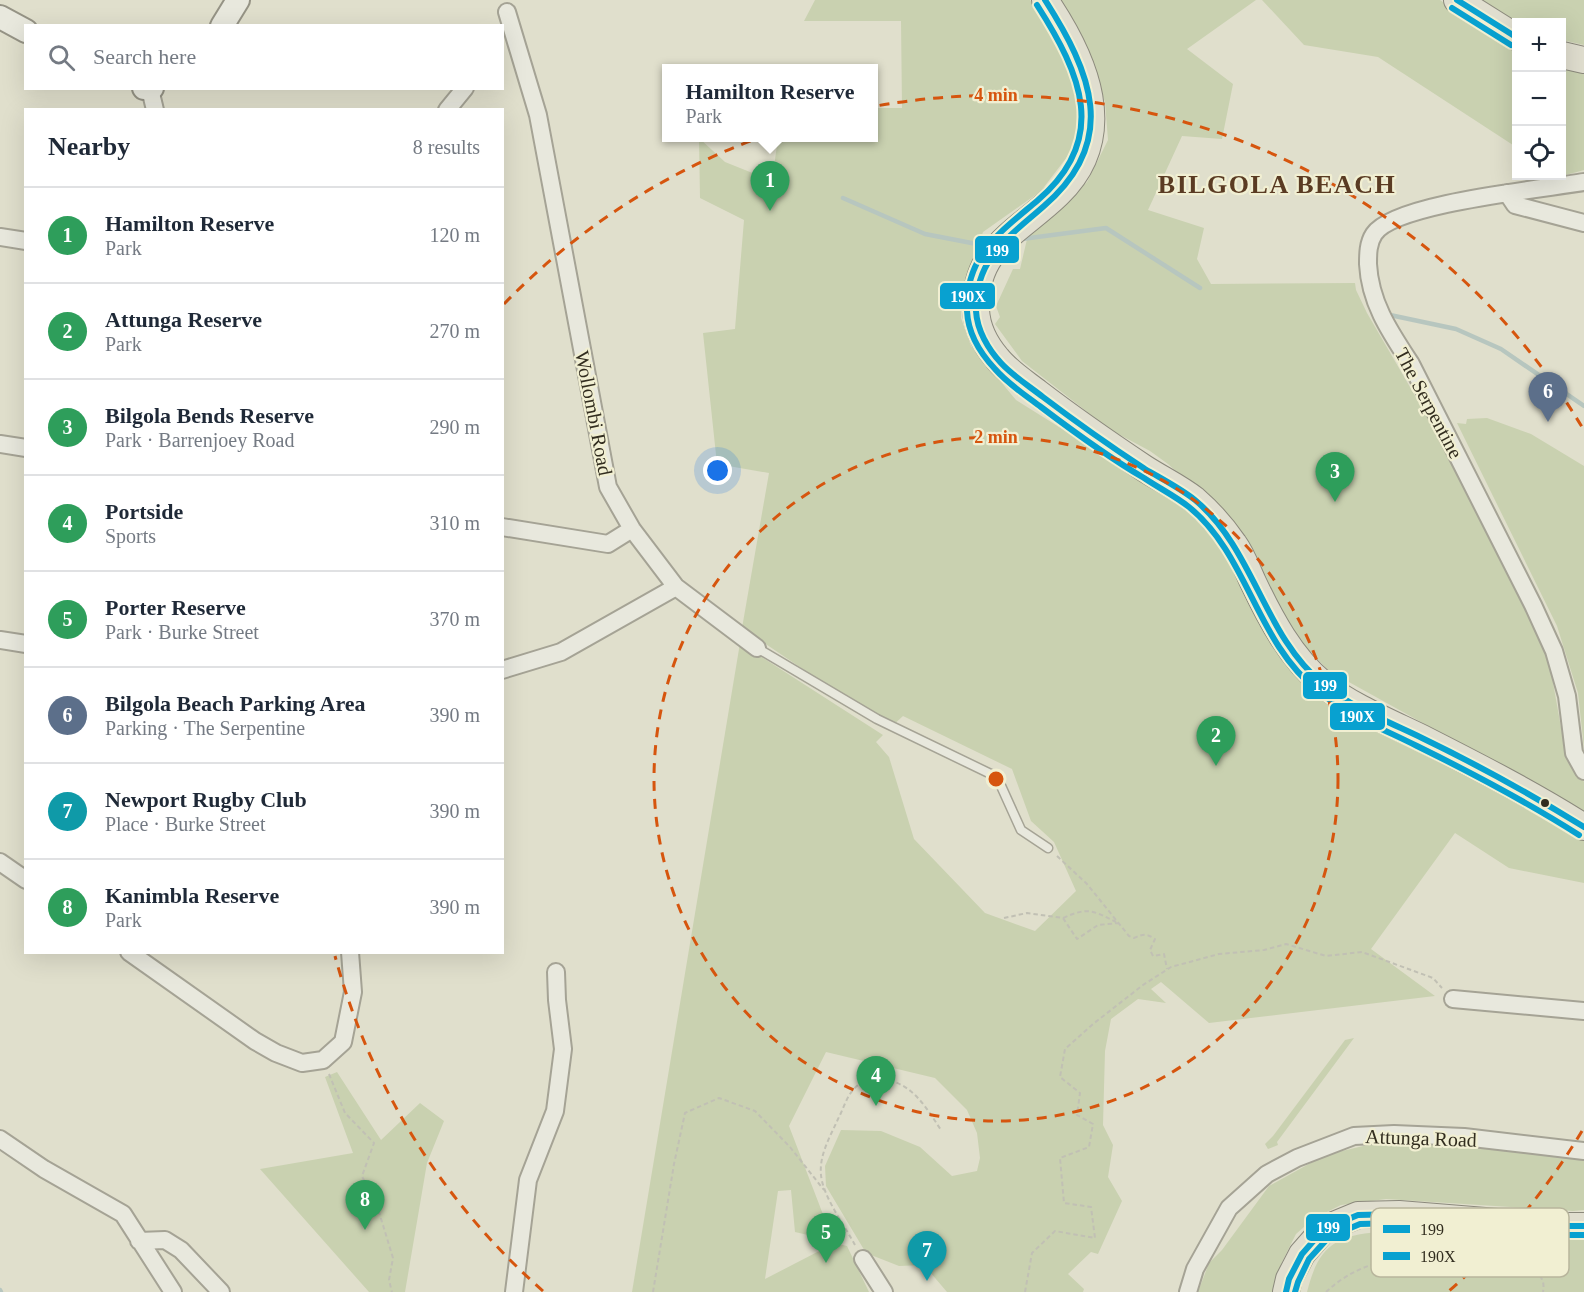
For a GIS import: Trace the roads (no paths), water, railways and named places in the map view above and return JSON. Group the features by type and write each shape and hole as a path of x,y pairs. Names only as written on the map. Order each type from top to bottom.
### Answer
{"main road":[{"path":"1045,0 1068,39 1084,75 1091,102 1092,133 1084,155 1060,193 1001,243 982,268 977,289 976,311 981,333 990,350 1009,370 1062,412 1192,498 1212,516 1236,546 1270,615 1294,654 1323,684 1364,709 1453,754 1584,827"},
{"path":"1457,0 1512,34"},
{"path":"1566,56 1584,60"},
{"path":"1286,1292 1289,1279 1302,1254 1324,1229 1358,1215 1371,1215"}],"street":[{"path":"223,24 238,0"},
{"name":"Wollombi Road","path":"506,13 538,115 608,487 632,529 676,586 757,648"},
{"path":"0,17 24,30"},
{"path":"449,108 463,90"},
{"name":"The Serpentine","path":"1584,182 1421,210 1391,220 1376,231 1368,251 1372,295 1378,308 1388,329 1416,374 1554,651 1567,696 1574,753 1584,771"},
{"path":"1507,194 1515,205 1584,223"},
{"path":"0,237 24,241"},
{"path":"0,444 24,448"},
{"path":"504,526 608,544 632,529"},
{"path":"504,669 561,652 676,586"},
{"path":"0,640 24,644"},
{"path":"0,862 24,879"},
{"path":"132,954 255,1041 276,1053 302,1063 323,1060 343,1042 353,992 350,954"},
{"path":"514,1292 528,1180 555,1111 563,1049 556,1000 556,972"},
{"path":"1453,999 1584,1011"},
{"name":"Attunga Road","path":"1188,1292 1195,1269 1229,1208 1267,1174 1297,1158 1353,1136 1394,1134 1464,1137 1584,1151"},
{"path":"0,1139 44,1169 123,1214 173,1292"},
{"path":"140,1241 165,1240 181,1250 221,1292"},
{"path":"862,1259 884,1292"}],"lane":[{"name":"Wollombi Road","path":"757,648 877,719 998,777 1021,830 1048,848"}],"waterway":[{"path":"843,198 925,234 982,245"},
{"path":"1022,239 1106,228 1200,288"},
{"path":"1390,315 1456,329 1501,349 1584,406"}],"place":[{"name":"Hamilton Reserve","path":"770,211"},
{"name":"Bilgola Beach Parking Area","path":"1548,422"},
{"name":"Bilgola Bends Reserve","path":"1335,502"},
{"name":"Attunga Reserve","path":"1216,766"},
{"name":"Portside","path":"876,1106"},
{"name":"Kanimbla Reserve","path":"365,1230"},
{"name":"Porter Reserve","path":"826,1263"},
{"name":"Newport Rugby Club","path":"927,1281"}],"district":[{"name":"BILGOLA BEACH","path":"1277,184"}]}
